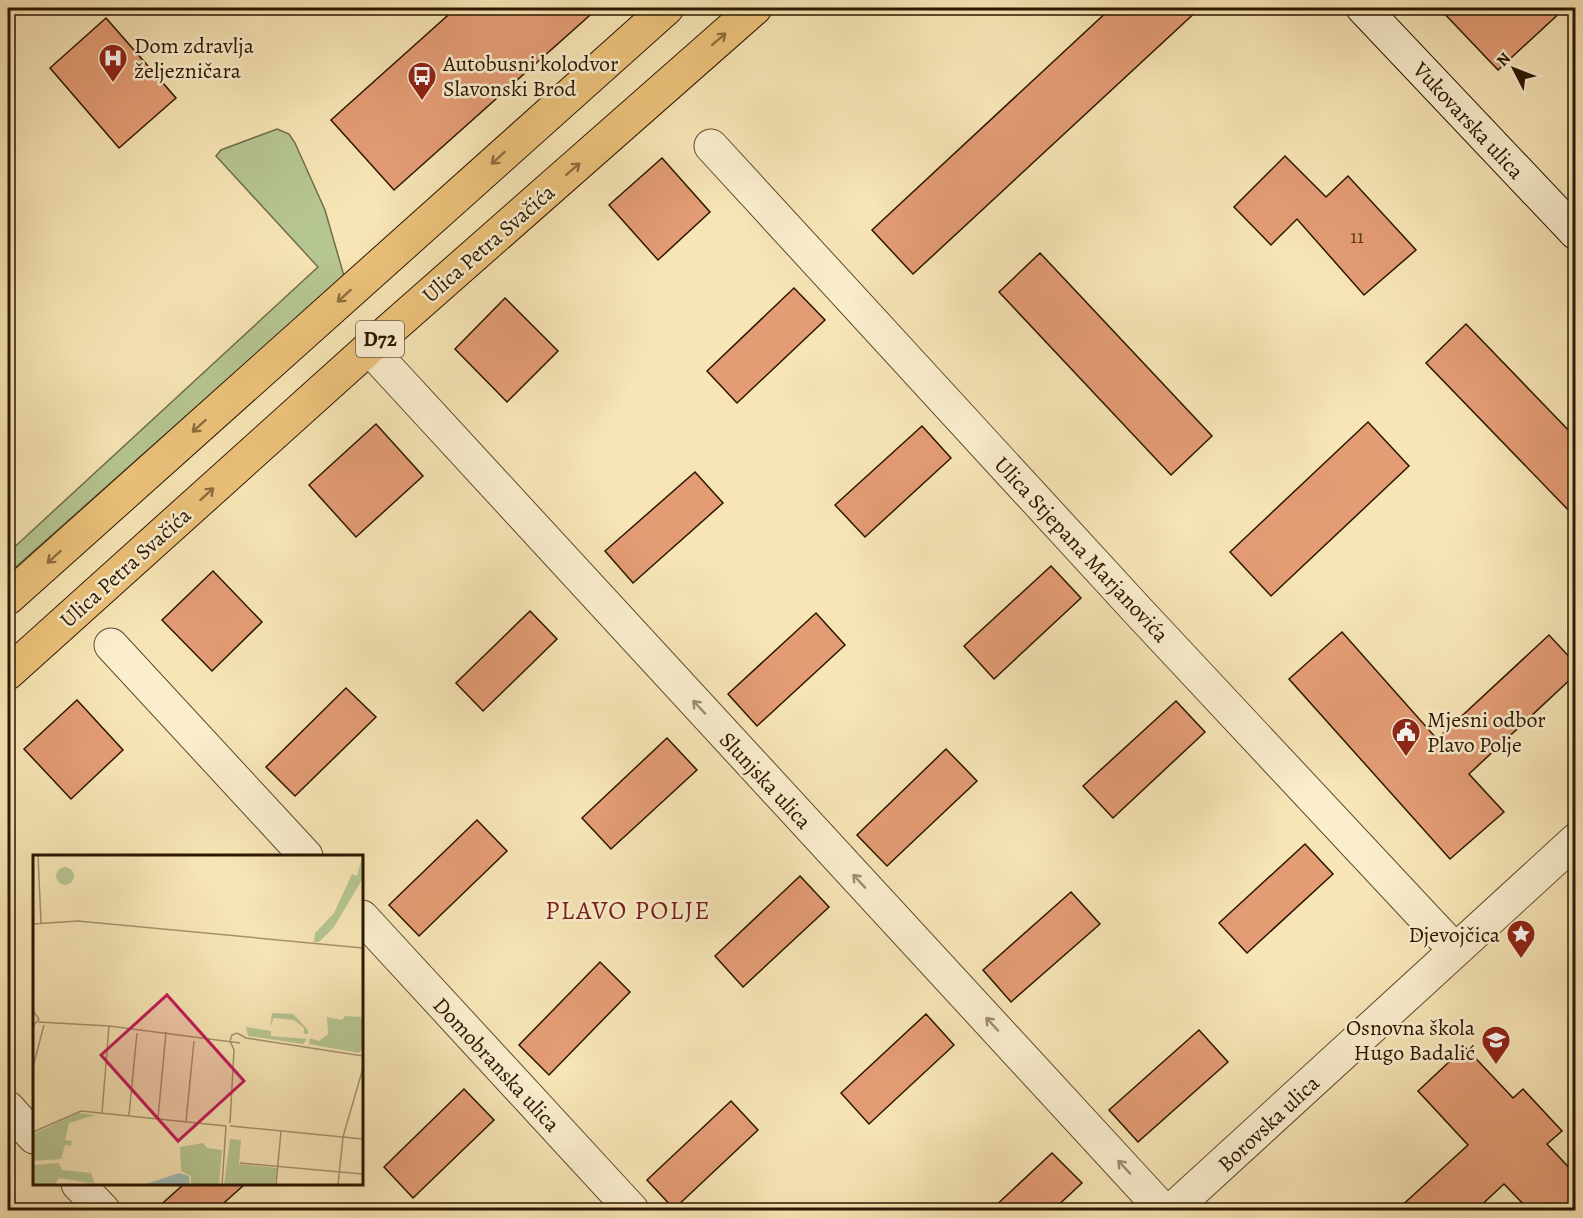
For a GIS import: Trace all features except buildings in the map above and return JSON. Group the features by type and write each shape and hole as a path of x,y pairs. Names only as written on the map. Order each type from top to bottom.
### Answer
{"main road":[{"name":"D72","path":"8,598 667,8"},
{"name":"Ulica Petra Svačića","path":"8,673 369,348 755,8"}],"street":[{"name":"Vukovarska ulica","path":"1363,8 1575,233"},
{"name":"Ulica Stjepana Marjanovića","path":"711,146 1139,612 1455,950"},
{"name":"Slunjska ulica","path":"369,348 1164,1210"},
{"path":"111,645 305,855"},
{"name":"Borovska ulica","path":"1172,1210 1575,840"},
{"name":"Domobranska ulica","path":"363,918 632,1210"},
{"path":"8,1108 33,1136"},
{"path":"79,1185 103,1210"}],"green space":[{"path":"277,129 289,134 295,143 325,210 344,276 8,574 8,553 318,267 216,156 221,150"}],"place":[{"name":"Dom zdravlja željezničara","path":"113,84"},
{"name":"Autobusni kolodvor Slavonski Brod","path":"422,102"},
{"name":"Mjesni odbor Plavo Polje","path":"1406,758"},
{"name":"Djevojčica","path":"1521,960"},
{"name":"Osnovna škola Hugo Badalić","path":"1496,1066"}],"district":[{"name":"PLAVO POLJE","path":"628,910"}]}
